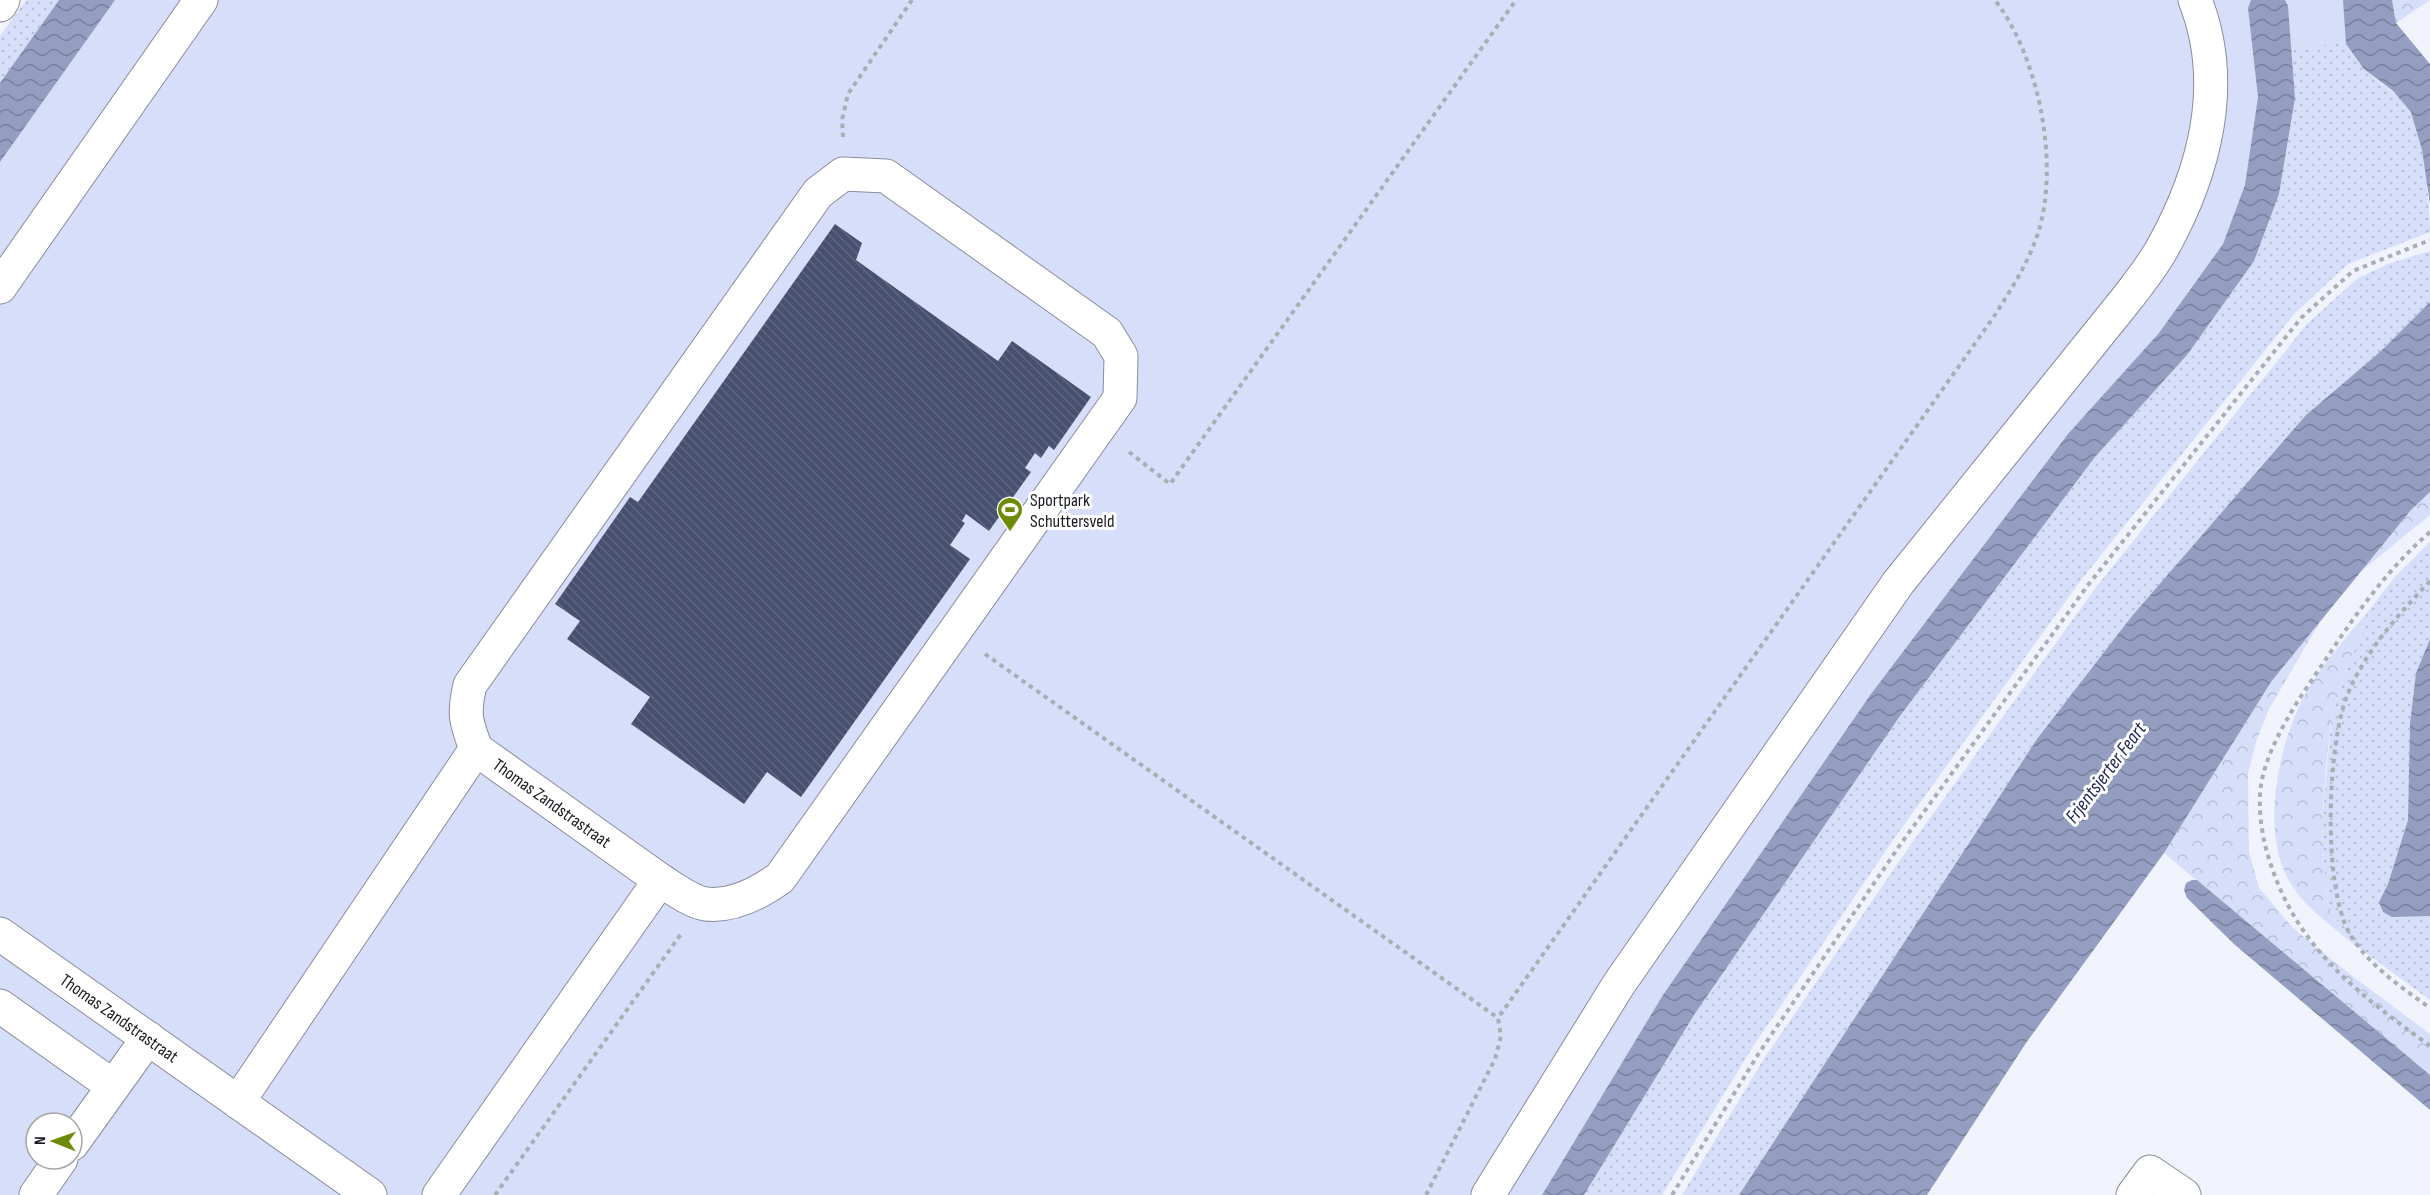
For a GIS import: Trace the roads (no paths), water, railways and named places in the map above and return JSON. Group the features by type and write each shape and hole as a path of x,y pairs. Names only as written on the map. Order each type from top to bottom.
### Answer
{"street":[{"path":"0,5 3,0"},
{"path":"0,287 201,0"},
{"path":"1488,1195 1619,984 1898,583 2129,296 2163,248 2186,199 2204,145 2211,104 2210,60 2195,0"},
{"name":"Thomas Zandstrastraat","path":"843,174 886,176 1107,333 1121,356 1120,398 1100,430 780,878 760,893 732,902 705,904 660,880 476,749 464,707 470,685 818,193 843,174"},
{"name":"Thomas Zandstrastraat","path":"238,1102 476,749"},
{"path":"439,1195 660,880"},
{"name":"Thomas Zandstrastraat","path":"0,934 370,1195"},
{"path":"0,1006 113,1086"},
{"path":"84,1127 148,1038"},
{"path":"36,1195 53,1171"},
{"path":"2133,1195 2150,1172 2184,1195"}],"water":[{"path":"59,0 115,0 0,162 0,83"},
{"path":"2251,0 2285,0 2288,6 2295,98 2279,194 2254,261 2187,355 2095,457 1900,716 1694,1015 1584,1195 1542,1195 1663,995 1871,694 2068,434 2159,333 2223,244 2245,185 2258,97 2248,8"},
{"path":"2343,0 2392,0 2396,23 2430,64 2430,204 2422,150 2411,112 2393,91 2364,69 2346,44"},
{"name":"Frjentsjerter Feart","path":"2430,302 2430,492 2411,510 2271,682 2164,853 2026,1043 1927,1195 1739,1195 2037,739 2132,616 2306,415 2381,351"},
{"path":"2430,639 2430,916 2392,917 2383,912 2379,902 2388,884 2408,820 2410,723 2416,673"},
{"path":"2197,880 2430,1075 2430,1110 2234,944 2187,898 2184,890 2186,883"}],"place":[{"name":"Sportpark Schuttersveld","path":"1010,533"}]}
